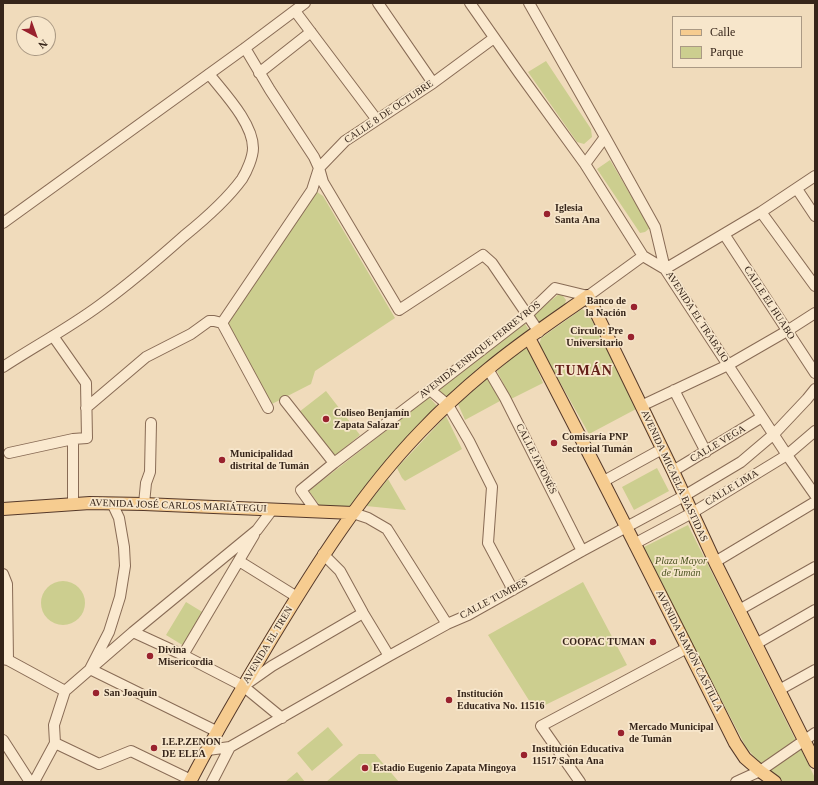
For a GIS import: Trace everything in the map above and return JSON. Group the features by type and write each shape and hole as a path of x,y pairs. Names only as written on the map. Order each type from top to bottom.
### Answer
{"main road":[{"name":"AVENIDA EL TREN","path":"190,781 243,686 323,554 387,469 421,431 472,382 588,296"},
{"name":"AVENIDA MICAELA BASTIDAS","path":"588,296 673,471 715,562 815,762"},
{"name":"AVENIDA RAMÓN CASTILLA","path":"534,335 634,544 735,743 745,758 775,782"},
{"name":"AVENIDA JOSÉ CARLOS MARIÁTEGUI","path":"3,509 90,503 112,503 353,513"}],"street":[{"path":"3,223 305,3"},
{"path":"378,3 433,83"},
{"path":"470,3 518,73 585,164 643,256 665,269 761,212 815,176"},
{"name":"AVENIDA EL TRABAJO","path":"529,3 655,228 665,269 787,455 815,495"},
{"path":"294,11 377,120"},
{"path":"259,73 311,32"},
{"name":"CALLE 8 DE OCTUBRE","path":"222,323 312,190 319,168 345,141 433,83 494,38"},
{"path":"245,48 259,73 314,157 323,182 399,310 483,255 492,263 527,315 534,335"},
{"path":"3,367 100,306 154,263 215,210 242,178 249,164 253,149 252,136 246,122 209,74"},
{"path":"585,164 605,137"},
{"path":"796,189 815,216"},
{"path":"761,212 815,286"},
{"name":"CALLE EL HUABO","path":"724,234 815,373"},
{"path":"588,296 643,256"},
{"name":"AVENIDA ENRIQUE FERREYROS","path":"316,511 301,490 527,315 555,288 588,296"},
{"path":"641,406 728,365 815,313"},
{"path":"86,408 146,357 191,334 209,321 222,323 268,408"},
{"path":"9,453 87,438 86,383 53,336"},
{"name":"CALLE JAPONÉS","path":"488,369 505,398 582,551"},
{"name":"CALLE TUMBES","path":"208,750 230,747 389,656 447,624 468,615 684,496 741,462 774,434 815,389"},
{"path":"430,390 448,405 469,441 492,487 488,543 513,590"},
{"path":"674,390 706,452"},
{"path":"285,401 334,463"},
{"name":"CALLE VEGA","path":"673,471 762,417"},
{"path":"144,504 146,483 150,472 151,423"},
{"name":"CALLE LIMA","path":"634,544 692,513 787,455 815,431"},
{"path":"73,440 73,504"},
{"path":"604,481 662,449"},
{"path":"715,562 815,502"},
{"path":"90,669 109,632 120,597 124,566 124,547 119,518 112,503"},
{"path":"183,655 256,530 272,510"},
{"path":"353,513 368,518 387,529 447,624"},
{"path":"34,782 55,743 54,725 65,691 132,632 256,530"},
{"path":"323,554 340,571 389,656"},
{"path":"239,561 297,597"},
{"path":"739,610 815,567"},
{"path":"3,574 7,584 5,660 65,691"},
{"path":"756,644 815,610"},
{"path":"243,686 272,666 363,613"},
{"path":"132,632 183,655 243,686 282,718"},
{"path":"580,782 541,726 688,648"},
{"path":"90,669 218,732"},
{"path":"779,690 815,670"},
{"path":"736,782 760,771 815,732"},
{"path":"3,740 30,782"},
{"path":"55,743 99,764 131,750 190,781"},
{"path":"212,782 230,747"}],"green space":[{"path":"546,61 591,129 592,137 584,144 577,142 528,72"},
{"path":"610,160 650,228 645,232 640,233 597,169"},
{"path":"317,192 323,196 395,318 315,371 311,384 270,405 227,323"},
{"path":"559,294 566,300 565,304 541,322 536,322 533,315"},
{"path":"582,309 588,313 638,408 589,434 539,345 541,338"},
{"path":"524,322 529,330 447,399 438,390"},
{"path":"524,348 529,349 543,383 511,399 497,371"},
{"path":"488,378 500,401 465,420 458,404"},
{"name":"Coliseo Benjamín Zapata Salazar","path":"326,391 360,435 336,455 332,454 299,412"},
{"path":"429,397 438,407 370,480 350,507 320,506 309,491"},
{"path":"446,416 462,449 405,481 397,468"},
{"path":"657,468 669,491 634,510 622,487"},
{"path":"388,479 406,510 366,506"},
{"name":"Plaza Mayor de Tumán","path":"688,525 796,741 761,765 746,747 642,548"},
{"path":"59,581 67,581 79,587 85,599 85,607 79,619 67,625 59,625 47,619 41,607 41,599 47,587"},
{"path":"583,582 627,665 535,710 488,635"},
{"path":"186,602 204,613 184,646 166,635"},
{"path":"328,727 343,745 312,771 297,753"},
{"path":"801,749 815,778 815,782 783,782 768,771"},
{"name":"Estadio Eugenio Zapata Mingoya","path":"359,754 375,754 399,782 326,782"},
{"path":"297,772 305,782 285,782"}],"place":[{"name":"Iglesia Santa Ana","path":"547,214"},
{"name":"Banco de la Nación","path":"634,307"},
{"name":"Circulo: Pre Universitario","path":"631,337"},
{"name":"Coliseo Benjamín Zapata Salazar","path":"326,419"},
{"name":"Comisaría PNP Sectorial Tumán","path":"554,443"},
{"name":"Municipalidad distrital de Tumán","path":"222,460"},
{"name":"COOPAC TUMAN","path":"653,642"},
{"name":"Divina Misericordia","path":"150,656"},
{"name":"San Joaquin","path":"96,693"},
{"name":"Institución Educativa No. 11516","path":"449,700"},
{"name":"Mercado Municipal de Tumán","path":"621,733"},
{"name":"I.E.P.ZENON DE ELEA","path":"154,748"},
{"name":"Institución Educativa 11517 Santa Ana","path":"524,755"},
{"name":"Estadio Eugenio Zapata Mingoya","path":"365,768"}],"district":[{"name":"TUMÁN","path":"584,371"}]}
